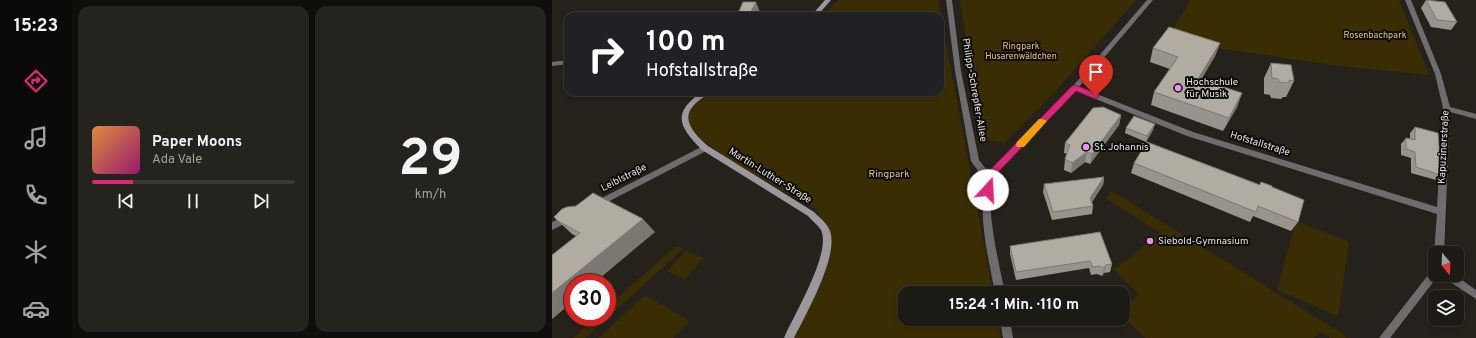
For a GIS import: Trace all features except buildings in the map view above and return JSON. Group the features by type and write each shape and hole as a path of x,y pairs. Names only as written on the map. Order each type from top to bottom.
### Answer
{"main road":[{"path":"818,12 828,0"},
{"name":"Martin-Luther-Straße","path":"702,96 688,107 684,121 686,128 694,138 705,148 811,214 823,227 826,234 826,253 819,274 789,338"}],"street":[{"name":"Philipp-Schrepfer-Allee","path":"949,0 958,71 975,161 989,180"},
{"path":"999,286 988,225 986,201 989,180 997,168 1075,88 1150,0"},
{"name":"Kapuzinerstraße","path":"1408,0 1438,74 1447,108 1440,246"},
{"path":"552,64 564,62"},
{"name":"Hofstallstraße","path":"1075,88 1190,134 1442,212"},
{"path":"1447,108 1476,117"},
{"name":"Leiblstraße","path":"592,206 705,148"},
{"path":"552,226 578,213"},
{"path":"1384,338 1428,282"},
{"path":"1457,282 1476,295"},
{"path":"1006,326 1008,338"}],"green space":[{"name":"Ringpark","path":"838,0 938,0 940,12 826,12"},
{"name":"Ringpark Husarenwäldchen","path":"960,0 1136,0 1054,93 1004,143 982,139"},
{"name":"Rosenbachpark","path":"1191,0 1399,0 1429,75 1339,66 1217,48 1170,34"},
{"name":"Ringpark","path":"944,32 992,286 898,286 898,326 999,326 1001,338 791,338 820,273 826,234 817,210 730,160 700,138 687,121 691,106 707,96 944,96"},
{"name":"Siebold-Gymnasium","path":"1112,191 1346,336 1345,338 1330,338 1320,332 1314,338 1145,338 1130,324 1130,302 1139,294 1114,270 1160,233 1106,198"},
{"path":"1296,221 1349,242 1338,316 1277,290"},
{"path":"676,246 683,249 616,310 616,299"},
{"path":"686,251 704,258 685,279 667,271"},
{"path":"645,295 690,321 673,338 599,338 612,326 616,326 616,322"},
{"path":"586,326 598,326 585,338 573,338"}],"slow traffic":[{"path":"1020,145 1042,121"}],"place":[{"name":"Hochschule für Musik","path":"1178,88"},
{"name":"St. Johannis","path":"1086,147"},
{"name":"Siebold-Gymnasium","path":"1150,241"}],"route":[{"path":"988,190 989,180 997,168 1075,88 1096,96"}]}
